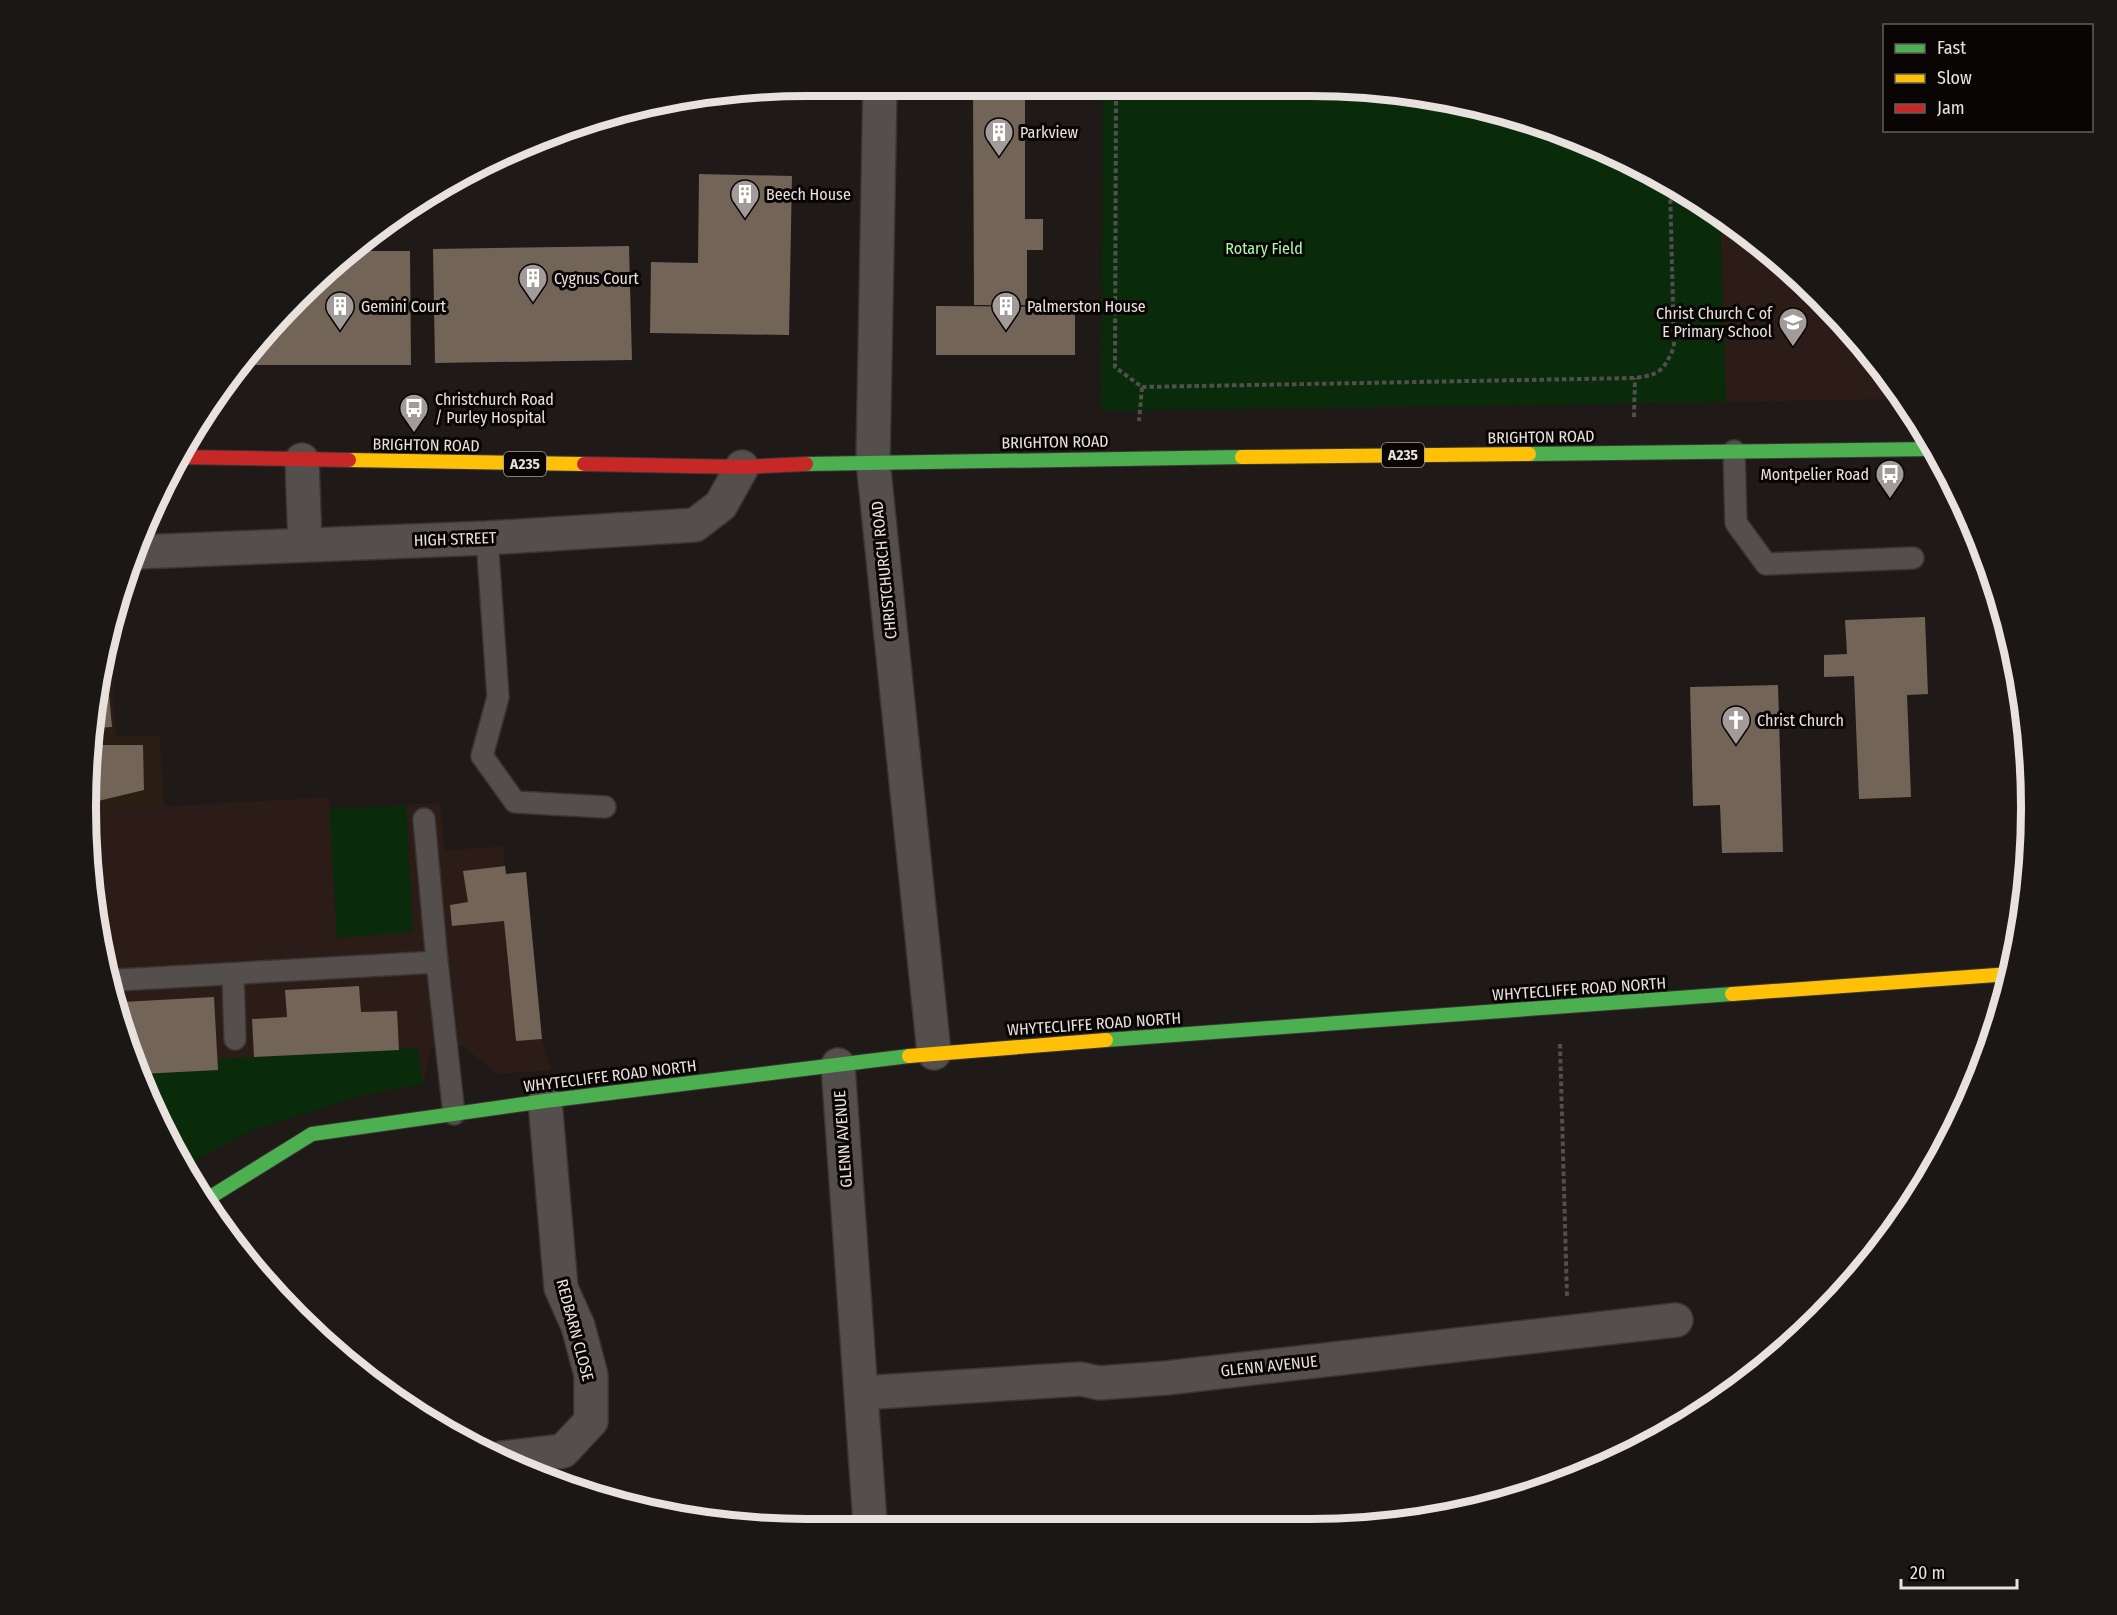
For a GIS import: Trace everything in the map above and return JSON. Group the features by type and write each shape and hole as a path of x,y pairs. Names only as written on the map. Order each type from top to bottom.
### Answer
{"street":[{"name":"CHRISTCHURCH ROAD","path":"880,96 873,461 934,1053"},
{"name":"BRIGHTON ROAD","path":"188,457 742,467 873,461 1924,449"},
{"path":"302,460 305,544"},
{"name":"HIGH STREET","path":"144,552 487,538 695,525 721,505 742,467"},
{"name":"WHYTECLIFFE ROAD NORTH","path":"212,1196 312,1134 545,1101 934,1053 2001,975"},
{"name":"GLENN AVENUE","path":"838,1065 870,1519"},
{"name":"REDBARN CLOSE","path":"516,1456 563,1451 591,1421 591,1375 578,1326 561,1288 545,1101"},
{"name":"GLENN AVENUE","path":"861,1393 1081,1379 1099,1383 1166,1378 1676,1320"}],"lane":[{"path":"1734,451 1736,523 1766,564 1913,558"},
{"path":"487,538 498,697 482,756 515,802 605,807"},
{"path":"424,819 454,1114"},
{"path":"118,980 437,962"},
{"path":"232,974 235,1039"}],"path":[{"path":"1116,96 1115,367 1142,387 1635,378 1655,375 1667,362 1674,347 1670,194"},
{"path":"1136,458 1142,387"},
{"path":"1559,1034 1568,1333"}],"shaded area":[{"name":"Christ Church C of E Primary School","path":"1720,227 1743,243 1813,304 1874,374 1892,399 1726,402"},
{"path":"112,662 116,736 160,736 164,807 102,810 103,837 97,837 98,761 102,715"},
{"path":"329,797 330,809 440,803 445,850 503,846 506,874 526,872 542,1039 551,1070 497,1074 463,1046 431,1048 423,1084 363,1095 252,1130 191,1163 150,1080 120,992 102,900 97,837 103,837 102,810"}],"green space":[{"name":"Rotary Field","path":"1103,96 1309,96 1402,102 1448,110 1494,120 1582,150 1665,191 1720,227 1726,402 1101,411"},
{"path":"406,805 413,932 337,938 329,809"},
{"path":"417,1048 423,1084 363,1095 252,1130 191,1163 169,1122 148,1074 218,1070 218,1059"}],"building":[{"name":"Parkview","path":"973,96 1045,96 1045,98 1025,98 1025,219 1043,219 1043,250 1027,250 1027,305 974,305"},
{"name":"Beech House","path":"699,174 792,176 789,335 650,333 651,262 698,263"},
{"name":"Cygnus Court","path":"629,246 632,360 435,363 433,249"},
{"name":"Gemini Court","path":"364,251 410,251 411,365 250,365 304,304"},
{"name":"Palmerston House","path":"936,306 1075,307 1075,355 936,355"},
{"path":"1925,617 1928,694 1907,695 1911,797 1859,799 1854,676 1824,677 1824,655 1847,654 1845,620"},
{"path":"108,681 112,727 101,728"},
{"name":"Christ Church","path":"1778,685 1783,852 1722,853 1720,805 1693,806 1690,687"},
{"path":"99,745 143,745 144,790 96,801"},
{"path":"505,866 506,874 526,872 542,1039 516,1041 504,921 452,926 450,905 468,902 463,871"},
{"path":"359,986 361,1012 397,1011 399,1050 254,1057 252,1019 287,1017 285,990"},
{"path":"214,997 218,1070 148,1074 123,1002"}],"traffic: fast":[{"path":"1529,454 1924,449"},
{"path":"806,464 1242,457"},
{"path":"1106,1040 1732,994"},
{"path":"212,1196 312,1134 545,1101 909,1056"}],"traffic: slow":[{"path":"1242,457 1529,454"},
{"path":"349,460 584,464"},
{"path":"1732,994 2001,975"},
{"path":"909,1056 1106,1040"}],"traffic: jam":[{"path":"188,457 349,460"},
{"path":"584,464 742,467 806,464"}],"place":[{"name":"Parkview","path":"999,158"},
{"name":"Beech House","path":"745,220"},
{"name":"Cygnus Court","path":"533,304"},
{"name":"Gemini Court","path":"340,332"},
{"name":"Palmerston House","path":"1006,332"},
{"name":"Christ Church C of E Primary School","path":"1793,348"},
{"name":"Christchurch Road / Purley Hospital","path":"414,434"},
{"name":"Montpelier Road","path":"1890,500"},
{"name":"Christ Church","path":"1736,746"}]}
